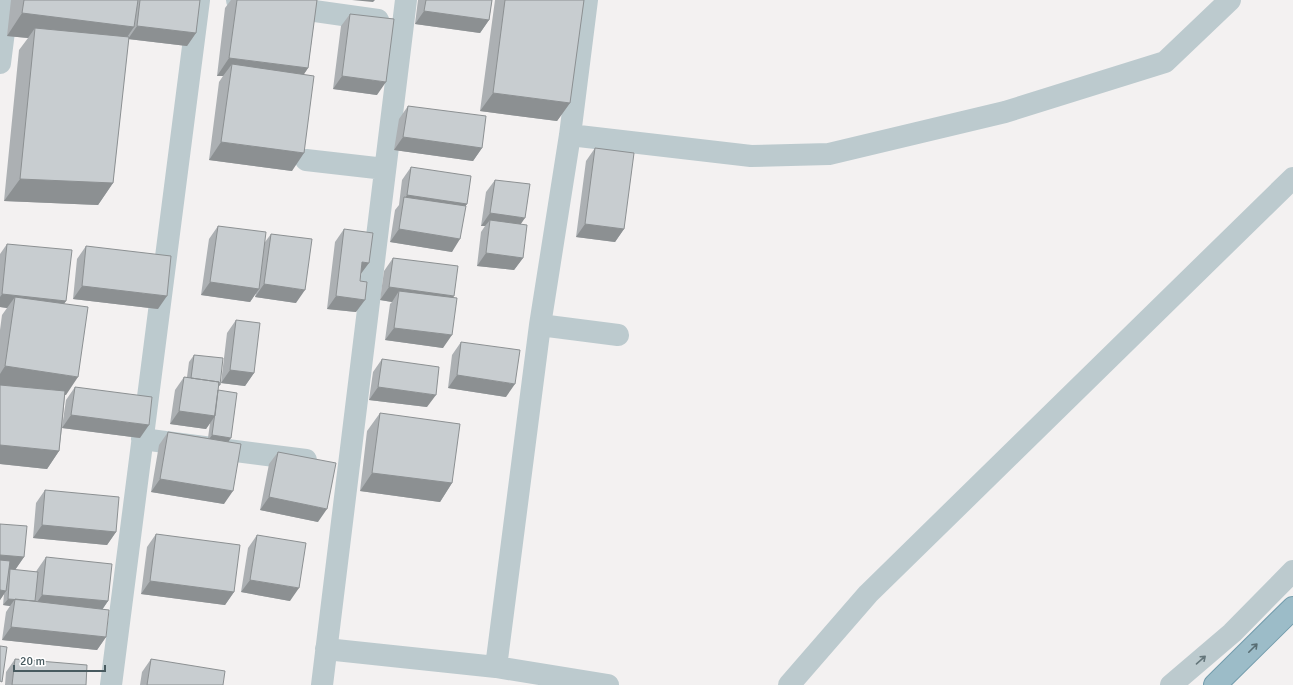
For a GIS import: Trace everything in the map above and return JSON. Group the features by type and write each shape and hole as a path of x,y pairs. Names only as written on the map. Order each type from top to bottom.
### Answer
{"highway":[{"path":"1215,685 1293,608"}],"street":[{"path":"0,63 8,0"},
{"path":"111,685 199,0"},
{"path":"237,0 403,23"},
{"path":"322,685 326,649 335,463 385,169 406,0"},
{"path":"496,667 540,326 570,135 587,0"},
{"path":"570,135 751,156 829,154 1005,112 1165,62 1230,0"},
{"path":"306,160 385,169"},
{"path":"789,685 868,594 1293,178"},
{"path":"540,326 618,335"},
{"path":"142,439 335,463"},
{"path":"1172,685 1232,633 1293,571"},
{"path":"326,649 496,667 608,685"}],"building":[{"path":"24,0 138,0 134,27 22,13"},
{"path":"140,0 200,0 196,33 137,26"},
{"path":"237,0 317,0 308,68 229,58"},
{"path":"426,0 492,0 489,20 424,11"},
{"path":"505,0 584,0 570,103 493,93"},
{"path":"350,14 394,19 386,82 342,76"},
{"path":"35,28 129,37 113,183 20,179"},
{"path":"232,64 314,76 304,153 221,142"},
{"path":"408,106 486,116 482,148 403,137"},
{"path":"595,148 634,153 624,229 585,224"},
{"path":"411,167 471,176 467,204 407,195"},
{"path":"495,180 530,184 525,218 490,213"},
{"path":"404,197 466,206 460,239 399,229"},
{"path":"490,220 527,225 523,258 486,253"},
{"path":"218,226 266,232 259,289 210,282"},
{"path":"344,229 373,233 369,263 362,262 360,281 367,282 365,300 336,296"},
{"path":"271,234 312,239 305,290 264,284"},
{"path":"7,244 72,250 66,301 2,294"},
{"path":"86,246 171,256 167,296 82,286"},
{"path":"393,258 458,266 454,296 389,287"},
{"path":"399,291 457,298 452,335 394,328"},
{"path":"15,297 88,307 78,377 5,366"},
{"path":"236,320 260,323 254,373 230,370"},
{"path":"461,342 520,350 515,384 457,375"},
{"path":"194,355 223,358 220,385 219,382 191,378"},
{"path":"382,359 439,367 436,395 378,387"},
{"path":"184,377 219,382 215,416 179,411"},
{"path":"0,385 65,391 59,451 0,445"},
{"path":"75,387 152,397 149,425 71,415"},
{"path":"218,390 237,393 231,438 212,435"},
{"path":"380,413 460,424 452,483 372,473"},
{"path":"168,432 241,444 233,491 160,479"},
{"path":"278,452 336,463 327,509 269,497"},
{"path":"45,490 119,497 116,532 42,525"},
{"path":"0,524 27,526 24,557 0,555"},
{"path":"156,534 240,545 234,592 150,581"},
{"path":"257,535 306,543 299,588 250,580"},
{"path":"46,557 112,564 108,601 42,595"},
{"path":"0,560 10,561 6,591 0,590"},
{"path":"10,569 38,572 35,601 8,599"},
{"path":"15,599 109,610 106,637 11,627"},
{"path":"0,646 7,647 2,682 0,681"},
{"path":"15,659 87,665 86,685 12,685"},
{"path":"151,659 225,671 223,685 147,685"}]}
